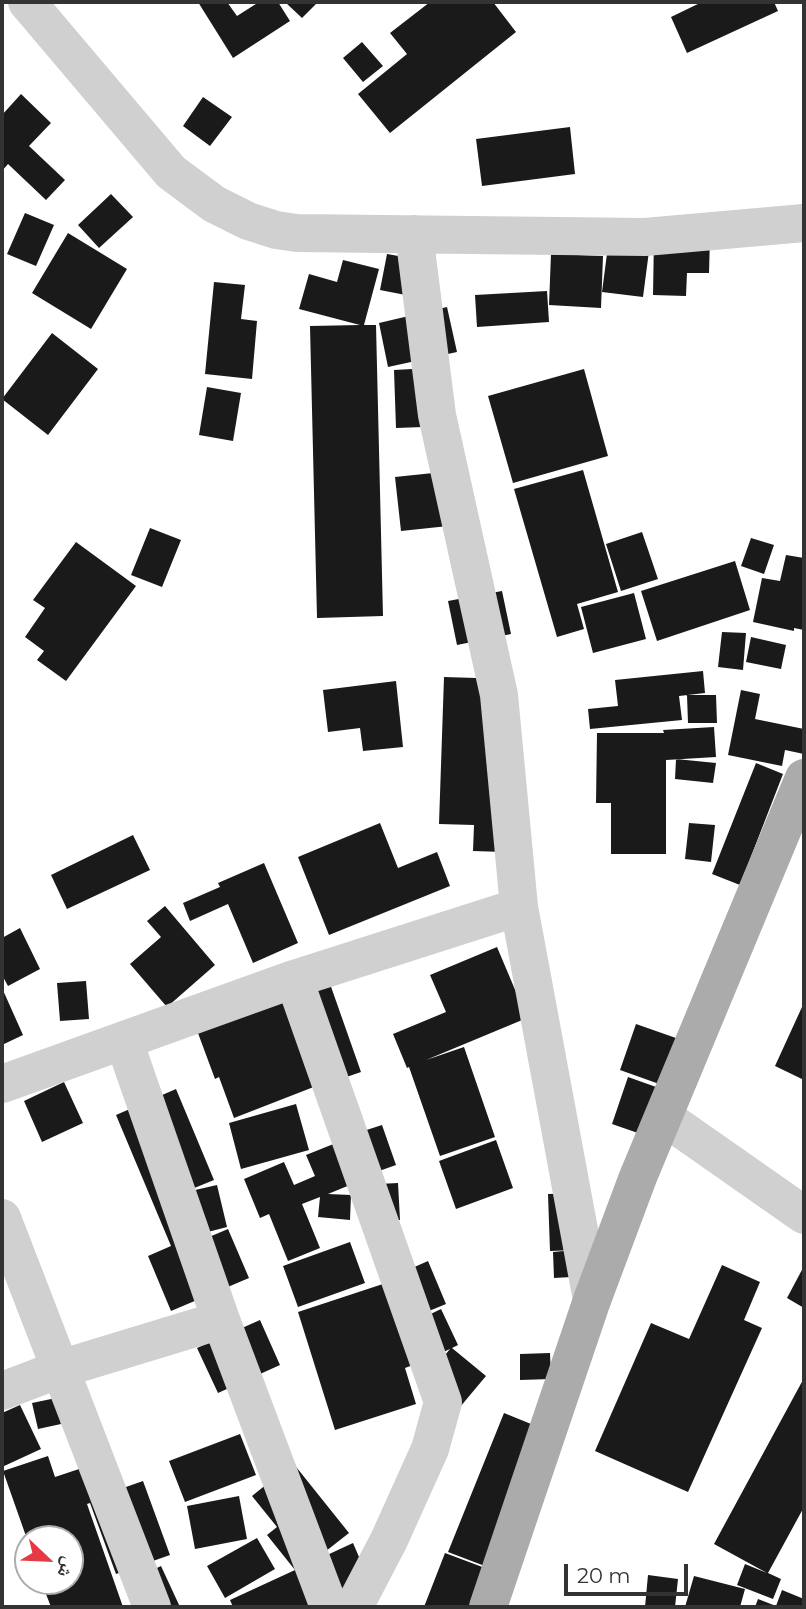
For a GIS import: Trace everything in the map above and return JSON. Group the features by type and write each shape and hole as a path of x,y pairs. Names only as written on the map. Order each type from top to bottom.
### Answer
{"main road":[{"path":"488,1607 592,1300 638,1177 804,778"}],"street":[{"path":"27,2 171,172 214,204 248,221 276,230 297,233 645,237 804,223"},
{"path":"414,234 437,415 499,695 519,907 592,1300"},
{"path":"2,1084 294,979 519,907"},
{"path":"294,979 443,1402 430,1449 389,1540 354,1607"},
{"path":"124,1041 221,1320 329,1607"},
{"path":"664,1117 804,1215"},
{"path":"2,1218 152,1607"},
{"path":"2,1391 60,1369 221,1320"}],"building":[{"path":"198,2 227,2 237,16 259,2 278,2 290,21 233,58"},
{"path":"285,2 318,2 302,18"},
{"path":"430,2 493,2 516,32 390,133 358,94 407,54 390,33"},
{"path":"702,2 774,2 778,11 687,53 671,17"},
{"path":"362,42 383,66 363,82 343,58"},
{"path":"21,94 51,123 29,146 65,180 46,200 8,164 2,171 2,115"},
{"path":"203,97 232,117 210,146 183,126"},
{"path":"570,127 575,174 482,186 476,139"},
{"path":"111,194 133,217 99,248 78,225"},
{"path":"25,213 54,225 36,266 7,254"},
{"path":"68,233 127,269 91,329 32,293"},
{"path":"654,237 710,237 709,273 687,273 686,296 653,295"},
{"path":"608,246 649,251 643,297 602,292"},
{"path":"387,254 427,261 421,298 380,290"},
{"path":"551,254 603,256 601,308 549,305"},
{"path":"343,260 379,269 364,325 376,325 383,616 317,618 310,326 360,325 299,309 309,274 337,282"},
{"path":"214,282 245,285 241,319 257,321 252,379 205,374"},
{"path":"547,291 549,322 477,327 475,295"},
{"path":"447,307 457,352 388,367 379,323"},
{"path":"52,333 98,369 48,435 2,399"},
{"path":"449,367 451,426 396,428 394,370"},
{"path":"584,369 608,456 513,483 488,396"},
{"path":"207,387 241,393 233,441 199,435"},
{"path":"462,470 467,524 401,531 395,477"},
{"path":"583,470 618,592 577,604 584,629 557,637 514,489"},
{"path":"150,528 181,540 162,587 131,575"},
{"path":"642,532 658,579 621,591 606,544"},
{"path":"751,538 774,545 764,574 741,566"},
{"path":"76,542 136,586 66,681 37,660 44,651 25,637 45,608 33,600"},
{"path":"786,555 804,558 804,630 794,628 794,631 753,622 762,578 780,581"},
{"path":"735,561 750,610 657,641 641,591"},
{"path":"502,591 511,634 457,645 448,601"},
{"path":"634,593 646,639 593,653 581,607"},
{"path":"722,632 746,633 743,670 718,667"},
{"path":"751,637 786,645 781,669 746,662"},
{"path":"703,671 705,693 679,696 682,720 590,729 588,709 618,706 615,680"},
{"path":"444,677 509,679 504,852 473,851 474,825 439,824"},
{"path":"396,681 403,747 363,751 360,728 328,732 323,690"},
{"path":"741,690 760,694 755,719 804,729 804,754 785,750 782,766 728,755"},
{"path":"687,695 716,695 717,723 688,723"},
{"path":"714,727 716,757 666,760 666,854 611,854 611,803 596,803 597,733 664,733 663,730"},
{"path":"676,759 716,763 713,783 675,779"},
{"path":"756,763 783,774 740,885 712,874"},
{"path":"380,823 398,868 437,852 450,886 329,935 298,857"},
{"path":"689,823 715,825 711,862 685,859"},
{"path":"133,835 150,870 67,909 51,875"},
{"path":"264,863 298,943 253,963 228,904 190,921 183,903 220,887 218,883"},
{"path":"165,906 215,965 167,1007 130,964 161,937 147,921"},
{"path":"20,928 40,969 8,986 2,975 2,938"},
{"path":"497,947 527,1018 426,1060 464,1047 495,1137 440,1156 409,1067 407,1068 393,1034 446,1012 430,975"},
{"path":"86,981 89,1019 60,1021 57,983"},
{"path":"329,981 361,1072 332,1082 300,991"},
{"path":"293,987 329,1081 234,1118 219,1077 215,1079 195,1025"},
{"path":"2,988 23,1035 2,1045"},
{"path":"802,1007 804,1008 804,1080 775,1066"},
{"path":"636,1024 693,1044 676,1090 620,1070"},
{"path":"628,1077 673,1093 658,1140 612,1124"},
{"path":"64,1082 83,1123 42,1142 24,1101"},
{"path":"176,1089 214,1180 182,1193 217,1185 227,1227 200,1234 202,1240 228,1229 249,1278 171,1311 148,1256 171,1246 116,1115"},
{"path":"296,1104 309,1150 241,1169 229,1123"},
{"path":"382,1125 396,1165 365,1176 351,1135"},
{"path":"346,1139 362,1180 328,1194 351,1195 350,1220 318,1217 320,1197 302,1204 320,1248 288,1261 269,1214 260,1218 244,1179 284,1162 294,1185 315,1176 306,1155"},
{"path":"496,1140 513,1188 456,1209 439,1161"},
{"path":"398,1183 400,1220 361,1223 359,1185"},
{"path":"581,1193 606,1275 554,1278 553,1252 574,1250 550,1251 548,1194"},
{"path":"350,1242 365,1283 298,1307 283,1266"},
{"path":"428,1261 446,1304 412,1318 394,1276"},
{"path":"722,1265 760,1282 744,1320 762,1328 688,1492 595,1451 651,1323 689,1339"},
{"path":"804,1266 804,1308 787,1298"},
{"path":"395,1280 421,1362 405,1368 416,1404 335,1430 298,1312"},
{"path":"441,1309 458,1345 452,1348 486,1376 455,1413 420,1385 450,1349 428,1359 410,1324"},
{"path":"260,1320 280,1365 218,1393 197,1348"},
{"path":"550,1353 551,1379 520,1380 520,1354"},
{"path":"804,1378 804,1507 768,1573 781,1579 773,1599 737,1585 745,1564 767,1573 714,1544"},
{"path":"56,1398 61,1424 38,1429 32,1403"},
{"path":"20,1405 41,1449 2,1467 2,1413"},
{"path":"504,1413 563,1437 490,1568 448,1552"},
{"path":"240,1434 256,1475 185,1502 169,1461"},
{"path":"48,1456 55,1477 82,1468 106,1494 143,1481 170,1555 116,1574 90,1503 87,1504 123,1607 51,1607 46,1595 84,1595 84,1525 22,1525 3,1471"},
{"path":"293,1463 349,1533 312,1562 353,1543 372,1587 329,1607 233,1607 230,1600 295,1570 267,1535 277,1527 252,1496"},
{"path":"239,1496 247,1539 195,1549 187,1506"},
{"path":"257,1538 275,1569 225,1598 207,1566"},
{"path":"445,1553 485,1568 469,1607 424,1607"},
{"path":"161,1566 180,1607 137,1607 126,1583"},
{"path":"648,1575 678,1579 675,1607 645,1607"},
{"path":"694,1576 745,1589 740,1607 685,1607"},
{"path":"782,1590 804,1599 804,1607 755,1607 758,1599 776,1606"}]}
